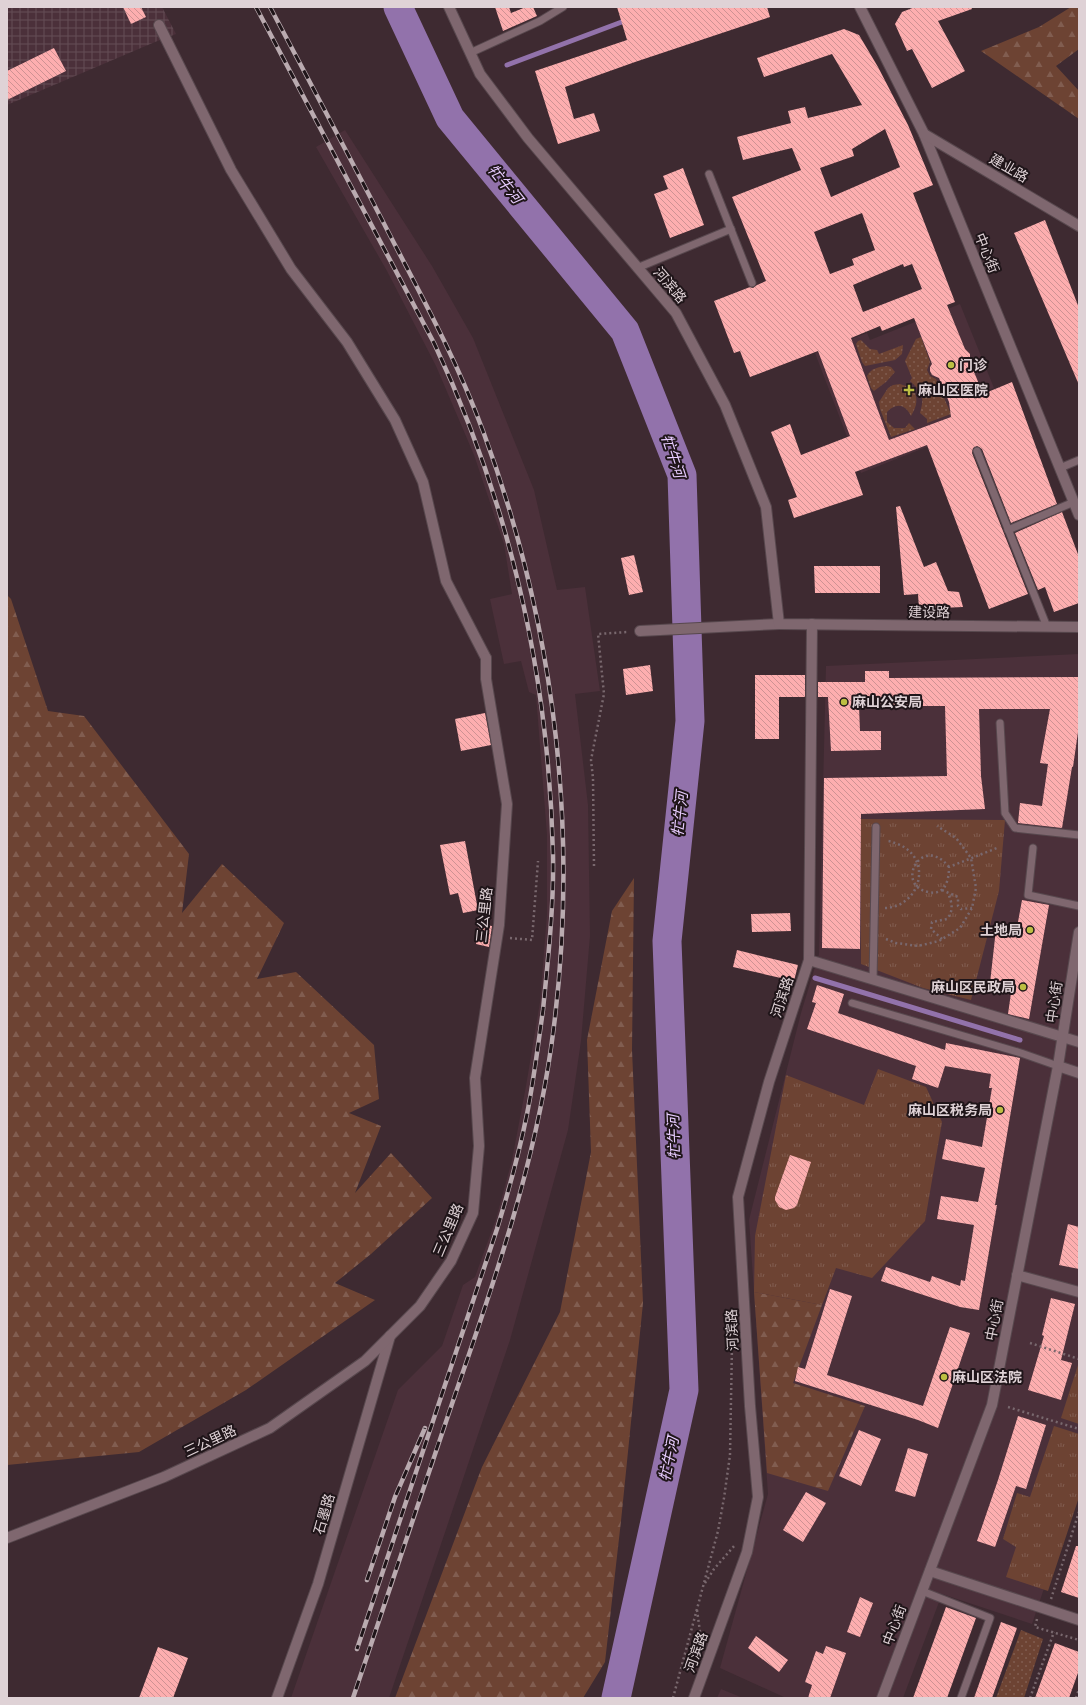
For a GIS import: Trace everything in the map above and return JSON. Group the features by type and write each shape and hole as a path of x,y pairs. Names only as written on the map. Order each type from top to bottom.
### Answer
{"street":[{"name":"河滨路","path":"449,7 480,74 528,138 676,313 725,405 766,507 779,624"},
{"path":"860,9 871,7"},
{"name":"中心街","path":"860,9 924,134 1079,515"},
{"name":"三公里路","path":"7,1538 164,1477 270,1428 365,1361 420,1306 451,1261 473,1213 479,1146 475,1078 497,937 507,804 486,679 486,658 446,581 423,482 396,420 347,342 291,269 239,184 159,25"},
{"name":"建业路","path":"924,134 1079,226"},
{"name":"建设路","path":"640,630 779,624 1079,627"},
{"name":"河滨路","path":"694,1698 747,1552 758,1497 750,1406 738,1197 769,1082 809,960 812,624"},
{"name":"中心街","path":"882,1698 992,1404 1058,1066 1079,932"},
{"path":"809,960 1079,1042"},
{"path":"1058,1066 1079,1073"},
{"path":"1017,1275 1079,1292"},
{"name":"石墨路","path":"277,1698 318,1584 390,1336"},
{"path":"930,1571 1079,1620"}],"lane":[{"path":"470,53 540,21 563,7"},
{"path":"709,174 752,283"},
{"path":"638,268 731,229"},
{"path":"977,451 1047,627"},
{"path":"1060,468 1079,460"},
{"path":"1008,530 1074,502"},
{"path":"1000,723 1005,813 1015,828 1079,835"},
{"path":"873,980 876,827"},
{"path":"1033,848 1028,895 1079,906"},
{"path":"852,1003 1021,1053 1058,1066"},
{"path":"922,1591 990,1618 961,1698"}],"path":[{"path":"594,866 593,778 591,760 604,694 598,634 640,630"},
{"path":"874,934 896,943 918,946 942,939 960,928 972,908 976,888 971,858 956,838 937,826"},
{"path":"874,908 891,908 908,900 915,889 920,866 918,861 906,848 890,841 876,840"},
{"path":"949,867 997,848"},
{"path":"926,855 933,856 945,862 949,867 947,885 942,890 934,893 926,892 919,888 913,880 912,872 918,861 926,855"},
{"path":"497,937 532,940 538,861"},
{"path":"942,890 958,897 958,906 960,909 972,908"},
{"path":"942,939 931,929 932,922 939,919 947,919 952,912 952,902 948,893"},
{"path":"672,1698 718,1531 730,1455 732,1338"},
{"path":"1030,1343 1079,1358"},
{"path":"1008,1407 1079,1429"},
{"path":"1079,1512 1044,1608 1035,1627 1079,1640"},
{"path":"703,1585 714,1569 738,1541"},
{"path":"1030,1698 1054,1632"},
{"path":"1076,1698 1079,1689"}],"shaded area":[{"path":"7,7 162,7 176,34 7,105"},
{"path":"345,130 432,266 473,338 534,490 557,590 585,587 600,691 575,694 588,805 590,936 581,1041 568,1130 510,1340 389,1698 291,1698 398,1390 442,1346 463,1285 475,1277 496,1219 512,1160 526,1086 540,1002 547,914 547,835 536,695 529,692 521,661 504,664 490,599 512,594 504,544 474,455 436,366 387,271 316,147"},
{"name":"麻山区医院","path":"960,304 994,388 985,391 990,404 987,423 861,473 815,353 867,333 870,340"},
{"path":"1079,654 1079,1485 1032,1624 942,1594 903,1698 786,1698 720,1668 768,1494 749,1220 801,1013 819,954 826,666"},
{"path":"721,1689 743,1698 717,1698"}],"green space":[{"path":"1071,7 1079,7 1079,49 1056,66 1079,91 1079,119 981,51 1039,27"},
{"path":"921,337 930,362 927,370 930,376 936,379 951,414 927,423 927,419 920,413 922,398 920,391 910,381 912,378 905,361 916,339"},
{"path":"861,340 870,349 877,350 879,354 903,345 902,354 895,360 865,366 862,362 856,344"},
{"path":"878,367 891,367 895,372 886,382 874,391 871,388 867,376"},
{"path":"900,384 912,388 916,395 915,409 911,416 903,407 893,407 887,412 887,422 894,428 905,428 909,423 915,429 891,437 880,409 879,402 888,388 893,385"},
{"path":"7,595 11,599 48,711 84,716 189,854 182,913 222,864 284,923 257,979 296,972 374,1045 379,1099 349,1113 381,1126 355,1193 391,1153 432,1198 371,1254 335,1283 375,1300 246,1390 139,1452 7,1465"},
{"path":"861,819 1005,820 999,891 971,1000 923,988 861,964"},
{"path":"634,878 632,1050 643,1303 605,1662 583,1698 395,1698 482,1467 560,1312 591,1152 587,1040 612,911"},
{"path":"878,1069 926,1087 942,1122 925,1221 872,1278 836,1268 822,1305 754,1292 755,1236 786,1075 864,1105"},
{"path":"754,1292 822,1305 793,1383 865,1406 828,1491 767,1473"},
{"path":"1079,1365 1079,1424 1061,1418"},
{"path":"1054,1426 1079,1434 1079,1497 1048,1591 1006,1577 1016,1547 1003,1539 1017,1493 1030,1497"},
{"path":"1021,1630 1043,1639 1024,1698 996,1698"}],"building":[{"path":"123,7 141,7 146,17 131,24"},
{"path":"495,7 509,7 511,13 526,7 533,7 537,16 503,31"},
{"path":"617,7 767,7 770,17 565,87 574,119 594,113 600,131 558,144 535,71 627,40"},
{"path":"915,7 971,7 972,9 938,21 965,71 932,88 912,49 907,51 895,24 902,12"},
{"path":"844,29 859,35 878,67 908,125 933,185 913,193 955,302 947,305 965,349 970,354 970,362 983,394 1012,382 1057,504 1011,523 982,449 977,446 973,448 972,453 1028,594 989,609 927,445 855,472 863,495 794,518 788,500 797,497 771,432 790,424 801,455 850,436 818,351 750,377 740,351 734,353 714,301 750,287 753,288 766,281 732,197 801,170 792,148 743,160 737,137 791,123 788,111 805,107 808,118 862,105 832,54 764,77 757,58","holes":["885,129 900,167 831,197 820,168 854,156 852,149","862,213 875,250 852,259 854,265 830,274 814,232","903,264 904,267 912,264 922,289 863,312 853,285","914,318 932,364 930,371 932,375 939,378 949,402 951,417 889,440 851,338 880,326 882,331"]},
{"path":"54,48 66,71 7,100 7,71"},
{"path":"683,168 704,225 670,238 654,194 668,189 663,176"},
{"path":"1045,220 1079,308 1079,385 1014,233"},
{"path":"900,506 924,567 936,562 948,591 959,592 963,607 919,609 918,594 904,595 896,507"},
{"path":"1062,512 1079,557 1079,603 1054,612 1045,587 1038,590 1015,533"},
{"path":"634,555 643,592 629,595 621,558"},
{"path":"814,566 880,566 880,593 815,593"},
{"path":"650,665 653,691 626,695 623,669"},
{"path":"865,671 889,671 889,678 1079,677 1079,733 1078,732 1062,828 1018,823 1020,803 1042,806 1048,764 1040,763 1050,709 979,709 981,776 985,809 861,814 860,949 822,948 824,778 947,776 945,706 859,706 860,731 881,731 881,750 831,751 828,697 818,697 818,682 865,682"},
{"path":"755,675 805,675 805,697 779,697 779,739 755,739"},
{"path":"485,713 491,745 461,751 455,719"},
{"path":"465,841 478,910 463,913 458,893 450,895 440,845"},
{"path":"1022,900 1049,905 1029,1019 1008,1014 1012,986 990,983 996,929 1016,933"},
{"path":"790,913 791,931 752,932 751,914"},
{"path":"479,924 492,926 489,947 476,944"},
{"path":"737,950 798,965 794,981 733,967"},
{"path":"817,985 844,994 838,1013 945,1050 946,1043 1020,1058 979,1310 960,1307 881,1281 886,1267 930,1282 932,1276 960,1286 961,1280 965,1281 974,1225 937,1219 941,1196 978,1202 985,1168 942,1159 946,1139 982,1147 992,1088 989,1088 991,1074 945,1066 938,1088 912,1079 916,1066 807,1029 816,1003 812,1002"},
{"path":"790,1155 811,1162 797,1205 794,1208 786,1210 779,1207 775,1197"},
{"path":"1068,1224 1079,1227 1079,1269 1059,1265"},
{"path":"830,1289 852,1296 827,1375 923,1406 950,1327 970,1333 938,1428 918,1420 795,1381 798,1367 805,1369"},
{"path":"1051,1298 1075,1304 1061,1360 1072,1363 1061,1400 1028,1390 1044,1336 1042,1335"},
{"path":"1018,1416 1046,1425 1026,1489 1016,1486 995,1547 977,1541"},
{"path":"859,1430 881,1439 861,1486 839,1476"},
{"path":"908,1448 928,1454 915,1497 895,1491"},
{"path":"806,1492 826,1503 803,1542 783,1530"},
{"path":"1076,1546 1079,1546 1079,1598 1061,1592"},
{"path":"860,1597 873,1603 860,1637 847,1632"},
{"path":"946,1607 976,1618 947,1698 913,1698"},
{"path":"1001,1622 1017,1628 992,1698 974,1698"},
{"path":"756,1636 788,1660 779,1672 748,1648"},
{"path":"1055,1643 1079,1652 1079,1670 1069,1698 1035,1698"},
{"path":"826,1646 846,1653 830,1698 808,1698 812,1685 805,1682 816,1651 823,1654"},
{"path":"158,1647 188,1658 173,1698 139,1698"}],"waterway":[{"name":"牤牛河","path":"398,7 450,118 625,331 682,475 690,721 667,941 684,1390 616,1698"},
{"path":"507,65 627,20"},
{"path":"815,978 1020,1040"}],"railway":[{"path":"256,7 434,343 461,404 484,466 504,529 520,593 534,657 550,788 553,894 543,1010 532,1088 524,1129 514,1172 497,1229 357,1649"},
{"path":"270,7 349,155 431,314 464,383 483,431 508,506 529,581 545,658 556,735 562,813 563,892 560,970 551,1048 544,1092 524,1179 485,1308 353,1698"},
{"path":"367,1580 395,1497 425,1428"}],"place":[{"name":"门诊","path":"951,365"},
{"name":"麻山区医院","path":"909,390"},
{"name":"麻山公安局","path":"844,702"},
{"name":"土地局","path":"1030,930"},
{"name":"麻山区民政局","path":"1023,987"},
{"name":"麻山区税务局","path":"1000,1110"},
{"name":"麻山区法院","path":"944,1377"}]}
